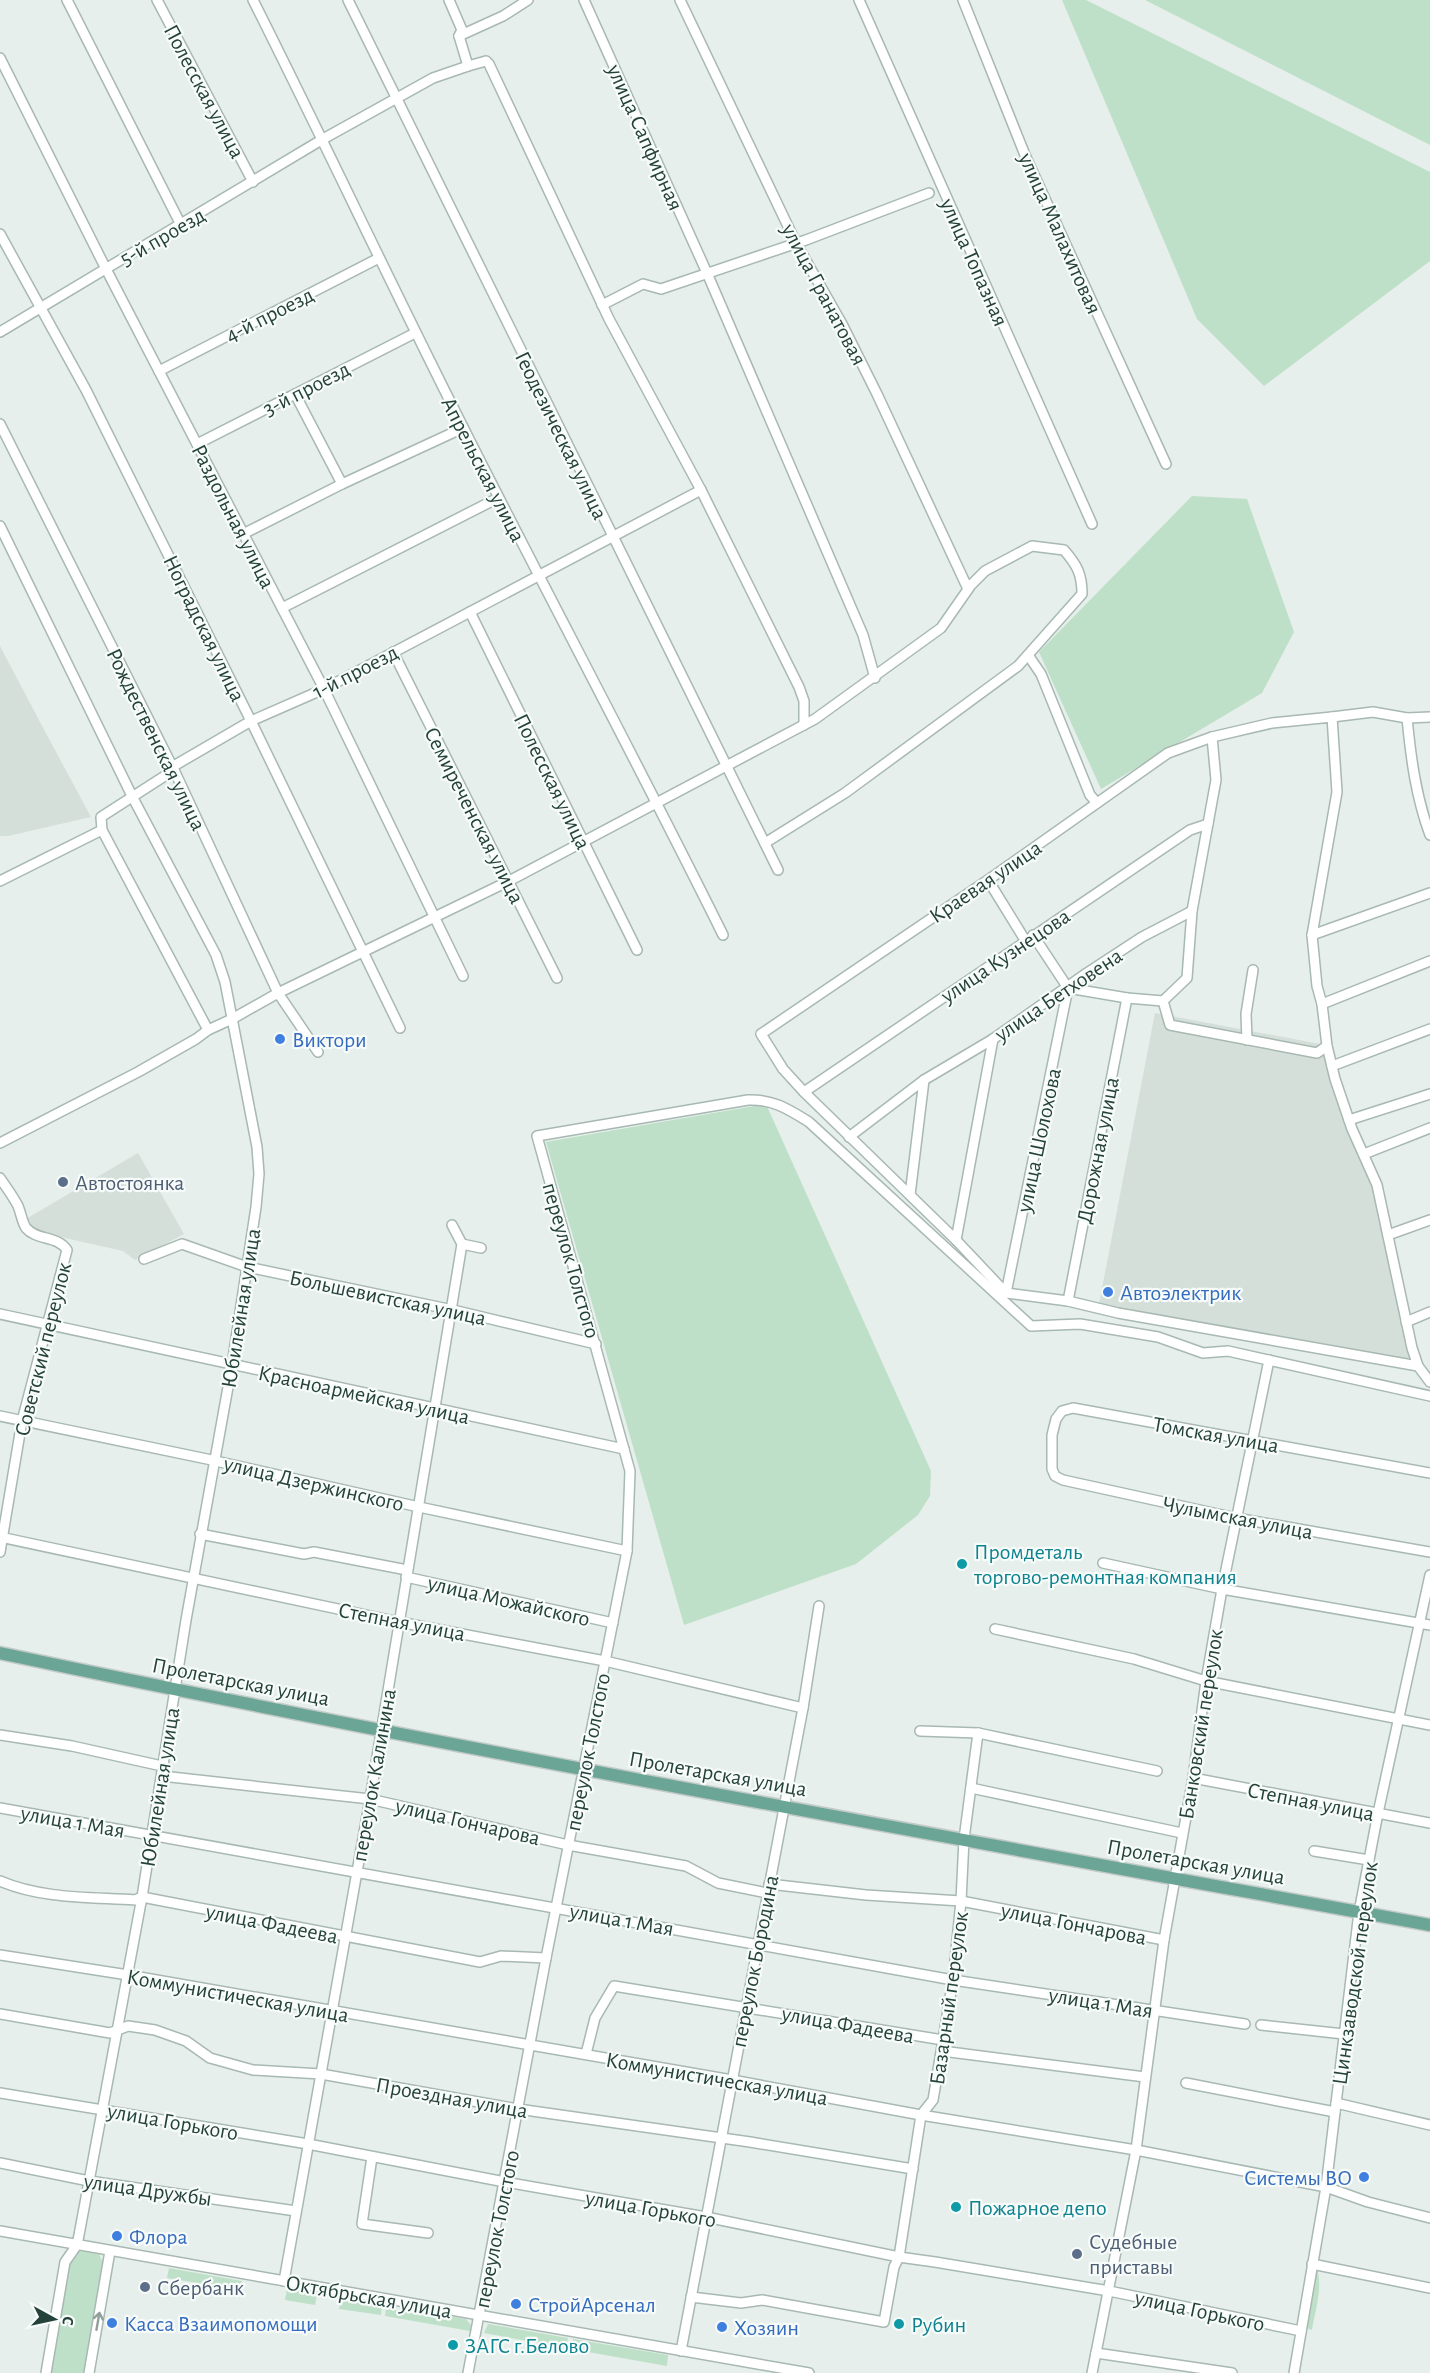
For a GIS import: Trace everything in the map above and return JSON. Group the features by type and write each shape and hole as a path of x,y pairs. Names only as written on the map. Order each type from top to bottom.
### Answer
{"main road":[{"name":"Пролетарская улица","path":"0,1653 175,1690 583,1770 1430,1925"}],"street":[{"path":"67,0 181,225"},
{"name":"Полесская улица","path":"157,0 253,182"},
{"name":"Апрельская улица","path":"253,0 498,498 723,935"},
{"name":"Геодезическая улица","path":"348,0 778,870"},
{"path":"449,0 462,30 459,36 468,66 486,62 489,64 602,305 701,490 800,687 804,701 804,725"},
{"path":"459,36 528,0"},
{"name":"улица Сапфирная","path":"584,0 707,273 863,635 875,678"},
{"name":"улица Гранатовая","path":"680,0 796,243 855,350 928,500 968,589"},
{"name":"улица Топазная","path":"859,0 1092,524"},
{"name":"улица Малахитовая","path":"963,0 1025,156 1166,464"},
{"name":"Раздольная улица","path":"0,58 106,269 324,689 462,976"},
{"name":"5-й проезд","path":"0,332 323,139 433,78 468,66"},
{"path":"602,305 643,284 661,289 796,243 929,193"},
{"name":"Ноградская улица","path":"0,234 86,390 251,721 400,1028"},
{"name":"4-й проезд","path":"159,371 379,258"},
{"name":"3-й проезд","path":"197,444 416,333"},
{"path":"295,394 342,484"},
{"name":"Рождественская улица","path":"0,424 173,769 278,993 318,1052"},
{"path":"243,534 342,484 463,428"},
{"name":"1-й проезд","path":"102,830 102,815 133,798 173,769 251,721 324,689 538,574 701,490"},
{"path":"282,608 498,498"},
{"name":"Юбилейная улица","path":"0,526 133,798 216,955 232,1019 252,1118 259,1174 232,1365 200,1534 142,1897 77,2245 65,2262 45,2373"},
{"path":"0,1143 138,1072 196,1039 207,1030 278,993 509,881 804,725 875,678 941,628 968,589 985,571 1032,546 1064,550 1078,567 1082,580 1082,594 1018,666 845,793 765,843"},
{"name":"Полесская улица","path":"470,612 637,950"},
{"name":"Семиреченская улица","path":"393,652 557,978"},
{"path":"1028,655 1041,674 1090,795 1097,803"},
{"name":"Краевая улица","path":"804,1092 783,1069 761,1034 1168,753 1212,737 1272,723 1373,712 1407,718 1430,717"},
{"path":"1332,717 1337,792 1312,935 1317,986 1332,1066 1349,1120 1377,1185 1406,1322 1418,1366 1430,1382"},
{"path":"1407,718 1411,762 1419,807 1430,835"},
{"path":"988,879 1029,938 1068,988 1127,998 1163,1001 1187,978 1192,911 1216,780 1212,737"},
{"path":"1419,807 1430,804"},
{"name":"улица Кузнецова","path":"804,1092 1190,830 1208,824"},
{"path":"0,881 102,830 163,942 207,1030"},
{"path":"1312,935 1430,893"},
{"name":"улица Бетховена","path":"849,1137 924,1080 993,1039 1142,937 1192,911"},
{"path":"1322,1004 1430,961"},
{"path":"1247,1040 1246,1014 1253,970"},
{"name":"улица Шолохова","path":"1006,1293 1068,988"},
{"name":"Дорожная улица","path":"1068,1301 1127,998"},
{"path":"1163,1001 1170,1025 1317,1053 1327,1046"},
{"path":"1332,1066 1430,1029"},
{"path":"956,1240 993,1039"},
{"path":"910,1195 924,1080"},
{"path":"804,1092 956,1240 1006,1293 1068,1301 1118,1313 1418,1366"},
{"path":"1349,1120 1430,1094"},
{"name":"переулок Толстого","path":"468,2373 546,1958 627,1551 630,1470 537,1136 748,1100 764,1100 780,1104 809,1122 1031,1326 1080,1324 1158,1337 1203,1353 1228,1351 1269,1360"},
{"path":"1364,1154 1430,1128"},
{"name":"Советский переулок","path":"0,1178 17,1206 26,1228 34,1234 54,1239 63,1244 67,1250 22,1421 0,1552"},
{"path":"1388,1235 1430,1220"},
{"path":"452,1225 462,1244 481,1248"},
{"name":"Большевистская улица","path":"144,1259 182,1244 247,1267 453,1310 596,1344"},
{"name":"переулок Калинина","path":"284,2281 370,1799 453,1310 462,1244"},
{"path":"1406,1322 1430,1312"},
{"name":"Красноармейская улица","path":"0,1314 624,1449"},
{"path":"1269,1360 1430,1396"},
{"name":"Банковский переулок","path":"1092,2373 1136,2150 1173,1878 1193,1778 1222,1588 1269,1360"},
{"name":"Томская улица","path":"1052,1469 1052,1435 1056,1419 1062,1411 1073,1408 1430,1473"},
{"name":"улица Дзержинского","path":"0,1416 214,1460 627,1551"},
{"name":"Чулымская улица","path":"1052,1469 1055,1476 1063,1480 1236,1518 1430,1552"},
{"name":"улица Можайского","path":"200,1534 304,1554 314,1552 613,1623"},
{"name":"Степная улица","path":"1,1537 399,1622 605,1661 802,1708"},
{"path":"1103,1563 1222,1588 1430,1625"},
{"name":"Цинкзаводской переулок","path":"1294,2373 1326,2187 1359,1912 1378,1813 1430,1575"},
{"name":"переулок Бородина","path":"681,2351 784,1806 819,1606"},
{"path":"995,1629 1134,1659 1206,1681 1430,1725"},
{"path":"920,1731 978,1733 1157,1771"},
{"name":"Базарный переулок","path":"691,2297 741,2303 762,2300 884,2322 894,2267 899,2258 921,2115 933,2100 942,2050 953,1980 961,1901 964,1839 974,1789 978,1733"},
{"name":"улица Гончарова","path":"0,1735 72,1746 162,1771 370,1799 568,1845 686,1866 718,1883 961,1901 1164,1940"},
{"name":"Степная улица","path":"1193,1778 1430,1823"},
{"path":"974,1789 1182,1833"},
{"name":"улица 1 Мая","path":"0,1808 953,1980 1245,2024"},
{"path":"1314,1851 1369,1860"},
{"name":"улица Фадеева","path":"0,1881 17,1888 56,1895 135,1900 142,1897 480,1962 501,1956 546,1958"},
{"name":"Коммунистическая улица","path":"0,1955 128,1975 586,2054 921,2115 1136,2150 1326,2187 1368,2202 1430,2217"},
{"name":"улица Фадеева","path":"586,2054 595,2018 614,1986 943,2040"},
{"name":"Проездная улица","path":"0,2014 110,2033 128,2026 155,2030 186,2041 210,2058 253,2070 321,2074 518,2109 721,2138 913,2169"},
{"path":"1261,2025 1344,2034"},
{"name":"улица Фадеева","path":"942,2050 1145,2077"},
{"path":"1186,2083 1430,2125"},
{"name":"улица Горького","path":"0,2093 308,2144 505,2182 706,2217 899,2258 1109,2291 1301,2331"},
{"path":"372,2157 362,2224 428,2233"},
{"name":"улица Дружбы","path":"0,2163 90,2181 296,2211"},
{"name":"Октябрьская улица","path":"0,2231 809,2373"},
{"path":"89,2373 110,2251"},
{"path":"1312,2264 1430,2288"},
{"path":"1096,2353 1232,2373"}],"shaded area":[{"path":"0,646 91,817 0,836"},
{"path":"1155,1013 1320,1044 1356,1145 1375,1185 1412,1360 1099,1304"},
{"path":"138,1153 184,1234 135,1260 123,1251 56,1236 30,1226 26,1219"}],"green space":[{"path":"1062,0 1086,0 1430,172 1430,261 1264,386 1197,319"},
{"path":"1145,0 1430,0 1430,145"},
{"path":"1192,496 1247,499 1294,632 1262,693 1101,789 1039,652"},
{"path":"766,1104 931,1471 930,1496 918,1515 856,1564 684,1625 546,1142"},
{"path":"81,2251 99,2254 104,2265 86,2373 50,2373 70,2260"},
{"path":"1316,2267 1319,2289 1312,2330 1306,2328"},
{"path":"169,2268 242,2281 240,2290 167,2278"},
{"path":"287,2289 317,2294 315,2305 285,2300"},
{"path":"341,2298 382,2306 381,2315 339,2309"},
{"path":"386,2308 431,2317 436,2314 466,2319 471,2325 470,2331 385,2316"},
{"path":"488,2324 568,2338 566,2348 484,2333"},
{"path":"573,2339 668,2355 667,2366 571,2349"}],"place":[{"name":"Виктори","path":"280,1039"},
{"name":"Автостоянка","path":"63,1182"},
{"name":"Автоэлектрик","path":"1108,1292"},
{"name":"Промдеталь торгово-ремонтная компания","path":"962,1564"},
{"name":"Системы ВО","path":"1364,2177"},
{"name":"Пожарное депо","path":"956,2207"},
{"name":"Флора","path":"117,2236"},
{"name":"Судебные приставы","path":"1077,2254"},
{"name":"Сбербанк","path":"145,2287"},
{"name":"СтройАрсенал","path":"516,2304"},
{"name":"Касса Взаимопомощи","path":"112,2323"},
{"name":"Рубин","path":"899,2324"},
{"name":"Хозяин","path":"722,2327"},
{"name":"ЗАГС г.Белово","path":"453,2345"}]}
